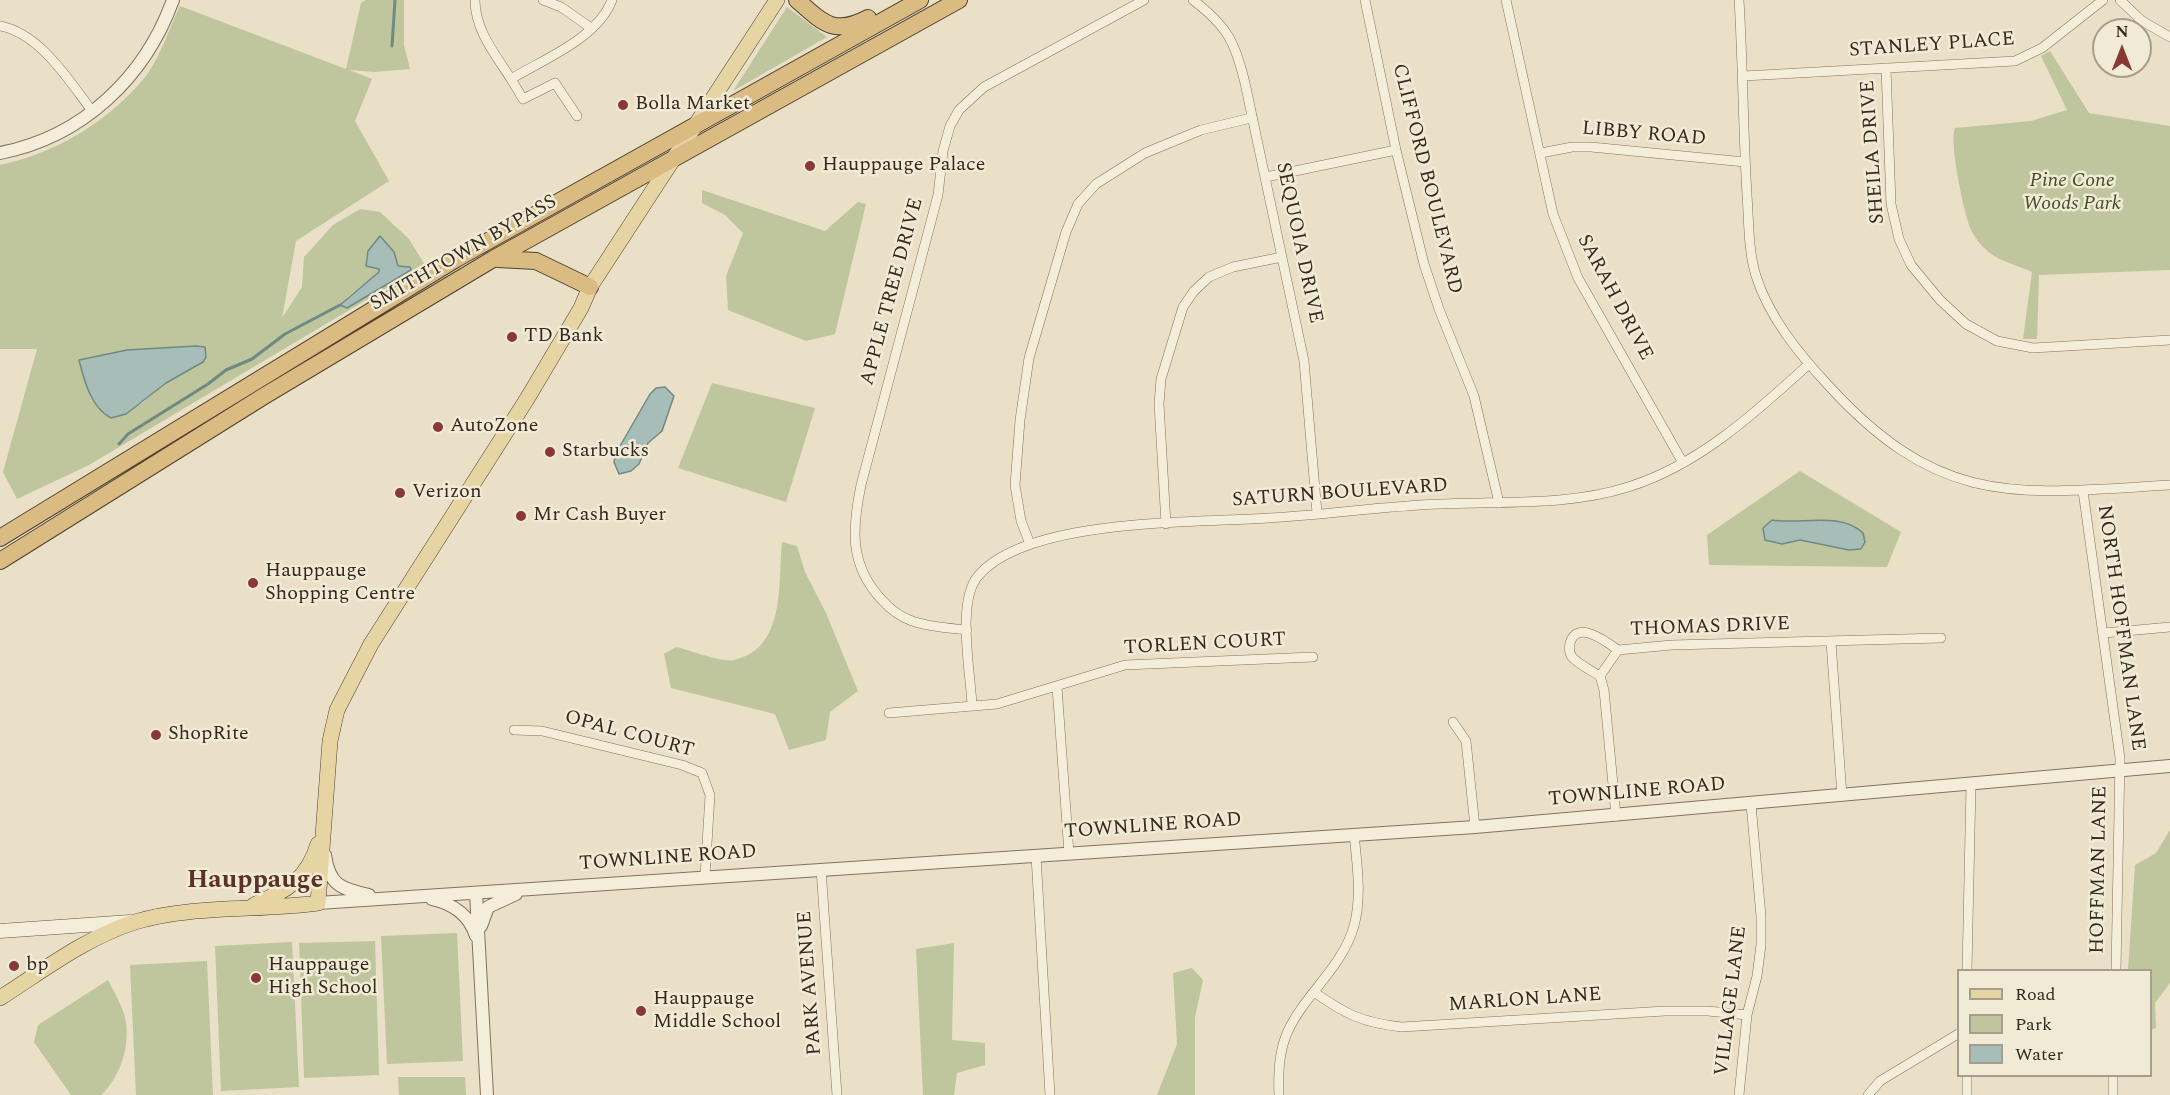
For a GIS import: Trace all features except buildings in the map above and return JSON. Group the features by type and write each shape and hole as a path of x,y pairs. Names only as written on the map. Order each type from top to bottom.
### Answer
{"highway":[{"path":"797,0 822,22 834,27 846,28 903,0"},
{"name":"SMITHTOWN BYPASS","path":"0,538 438,270 920,0"},
{"name":"SMITHTOWN BYPASS","path":"0,561 274,390 493,259 959,0"},
{"path":"493,259 536,261 590,287"}],"main road":[{"path":"318,903 330,741 337,710 371,645 527,399 581,308 590,287 777,0"},
{"path":"243,910 294,885 312,859 323,829"},
{"name":"TOWNLINE ROAD","path":"0,931 138,921 179,914 318,903"},
{"name":"TOWNLINE ROAD","path":"0,998 88,941 138,921"},
{"path":"73,926 87,931 88,941"}],"street":[{"path":"0,153 35,142 93,112 126,82 162,31 173,0"},
{"path":"475,0 475,15 484,36 523,99 555,83 577,116"},
{"path":"543,0 561,7 591,28"},
{"path":"511,79 591,28 607,14 612,0"},
{"name":"APPLE TREE DRIVE","path":"967,630 936,627 910,621 890,608 872,589 858,564 854,545 854,519 861,484 938,195 945,142 950,126 959,110 984,87 1144,0"},
{"name":"SEQUOIA DRIVE","path":"1193,0 1216,18 1230,34 1237,48 1304,361 1317,513"},
{"name":"CLIFFORD BOULEVARD","path":"1365,0 1396,150 1424,264 1439,309 1474,396 1499,503"},
{"name":"SARAH DRIVE","path":"1506,0 1553,214 1578,278 1683,463"},
{"path":"1739,0 1750,244 1756,275 1785,332 1809,364 1848,408 1885,441 1932,469 1961,481 1993,489 2038,493 2170,484"},
{"name":"STANLEY PLACE","path":"1744,76 2015,61 2031,56 2103,0"},
{"path":"2120,0 2142,21 2170,37"},
{"path":"0,26 10,28 34,42 93,112"},
{"name":"SHEILA DRIVE","path":"1886,68 1892,204 1899,239 1911,265 1940,300 1966,324 1997,341 2033,348 2170,340"},
{"path":"1030,544 1021,521 1015,485 1020,420 1029,358 1066,232 1078,204 1096,184 1145,153 1201,129 1251,118"},
{"name":"LIBBY ROAD","path":"1541,153 1572,147 1591,147 1745,162"},
{"path":"1266,177 1396,150"},
{"path":"1166,524 1161,379 1183,307 1194,291 1209,277 1233,267 1282,257"},
{"name":"SATURN BOULEVARD","path":"972,706 967,630 969,599 975,579 999,558 1030,544 1099,530 1440,504 1562,499 1618,490 1683,463 1714,444 1809,364"},
{"name":"NORTH HOFFMAN LANE","path":"2083,491 2104,633 2120,770"},
{"path":"2104,633 2170,627"},
{"path":"1616,816 1604,690 1600,676 1572,657 1569,648 1571,638 1580,633 1590,633 1618,650"},
{"name":"THOMAS DRIVE","path":"1600,676 1618,650 1672,645 1941,638"},
{"path":"1831,642 1842,796"},
{"name":"TORLEN COURT","path":"889,713 997,704 1125,665 1313,657"},
{"path":"1057,687 1069,853"},
{"path":"1454,722 1466,741 1474,827"},
{"name":"OPAL COURT","path":"514,730 542,731 682,765 702,773 710,795 705,876"},
{"name":"TOWNLINE ROAD","path":"318,903 1474,827 2170,766"},
{"name":"HOFFMAN LANE","path":"2116,969 2120,770"},
{"path":"1967,969 1971,785"},
{"name":"VILLAGE LANE","path":"1739,1095 1747,1015 1757,976 1761,916 1751,804"},
{"path":"323,829 327,869 334,882 343,888 385,897"},
{"path":"1279,1095 1281,1060 1287,1033 1345,949 1354,926 1357,900 1354,834"},
{"path":"1036,856 1050,1095"},
{"name":"PARK AVENUE","path":"821,869 837,1095"},
{"path":"479,948 483,918 488,907 532,889"},
{"path":"476,893 487,1095"},
{"path":"417,896 441,901 463,913 475,931 479,948"},
{"name":"MARLON LANE","path":"1314,992 1343,1013 1361,1020 1402,1027 1665,1011 1708,1011 1747,1015"},
{"path":"1868,1095 1880,1081 1957,1035"},
{"path":"1967,1077 1967,1095"},
{"path":"2113,1077 2113,1095"}],"green space":[{"path":"366,0 404,0 404,45 410,69 374,72 349,70 372,79 355,121 389,181 296,241 282,318 302,287 304,257 333,225 360,209 380,212 409,239 425,265 89,465 17,499 3,472 37,349 0,349 0,165 21,160 61,143 99,121 116,107 151,69 180,6 346,69 361,3","holes":["381,237 394,252 398,266 405,266 345,299 379,272 379,269 372,268 368,251","205,347 203,362 166,383 141,404 88,390 79,360 127,350"]},
{"path":"787,7 827,37 733,91"},
{"name":"Pine Cone Woods Park","path":"2050,51 2089,113 2170,126 2170,270 2039,275 2037,339 2023,339 2032,272 1994,256 1973,234 1959,186 1954,135 1955,128 2031,121 2067,110 2041,56"},
{"path":"702,190 825,231 858,202 866,204 835,334 806,341 728,310 726,276 743,233 725,215 702,203"},
{"path":"712,383 815,408 786,502 678,468"},
{"path":"1800,471 1901,532 1887,567 1709,565 1707,535","holes":["1836,521 1825,546 1800,540 1782,544 1784,522"]},
{"path":"782,542 797,546 805,572 826,613 858,691 830,712 826,740 789,750 775,714 671,688 664,654 676,647 714,658 734,660 751,653 763,643 771,629 776,612"},
{"path":"2170,830 2170,983 2155,1003 2156,1028 2152,1030 2152,969 2128,969 2135,865 2156,853"},
{"path":"457,933 463,1061 387,1064 381,936"},
{"path":"375,941 379,1075 304,1078 299,943"},
{"path":"292,942 299,1087 221,1091 215,946"},
{"path":"954,943 952,1040 985,1043 985,1065 957,1073 954,1095 923,1095 916,949"},
{"path":"207,961 213,1095 136,1095 130,965"},
{"path":"1192,968 1203,980 1195,1017 1195,1095 1157,1095 1177,1044 1173,973"},
{"path":"108,980 126,1022 124,1056 115,1078 101,1095 71,1095 34,1042 38,1025"},
{"path":"398,1077 465,1077 466,1095 399,1095"}],"water":[{"path":"380,236 394,252 398,266 410,267 411,270 347,308 340,305 379,272 379,269 366,266 368,251"},
{"path":"205,347 206,357 203,362 166,383 126,414 111,418 93,401 79,360 127,350"},
{"path":"665,387 674,396 662,431 648,443 639,464 631,471 619,474 614,462 616,453 650,394 656,388"},
{"path":"1772,520 1843,522 1863,533 1865,542 1861,549 1849,550 1800,540 1782,544 1765,540 1763,528"}],"waterway":[{"path":"392,46 395,0"},
{"path":"119,444 128,434 208,384 226,370 252,359 285,334 340,305"}],"place":[{"name":"Bolla Market","path":"623,105"},
{"name":"Hauppauge Palace","path":"810,166"},
{"name":"TD Bank","path":"512,337"},
{"name":"AutoZone","path":"438,427"},
{"name":"Starbucks","path":"550,452"},
{"name":"Verizon","path":"400,493"},
{"name":"Mr Cash Buyer","path":"521,516"},
{"name":"Hauppauge Shopping Centre","path":"253,583"},
{"name":"ShopRite","path":"156,735"},
{"name":"bp","path":"14,966"},
{"name":"Hauppauge High School","path":"256,978"},
{"name":"Hauppauge Middle School","path":"641,1011"}],"district":[{"name":"Hauppauge","path":"255,882"}]}
